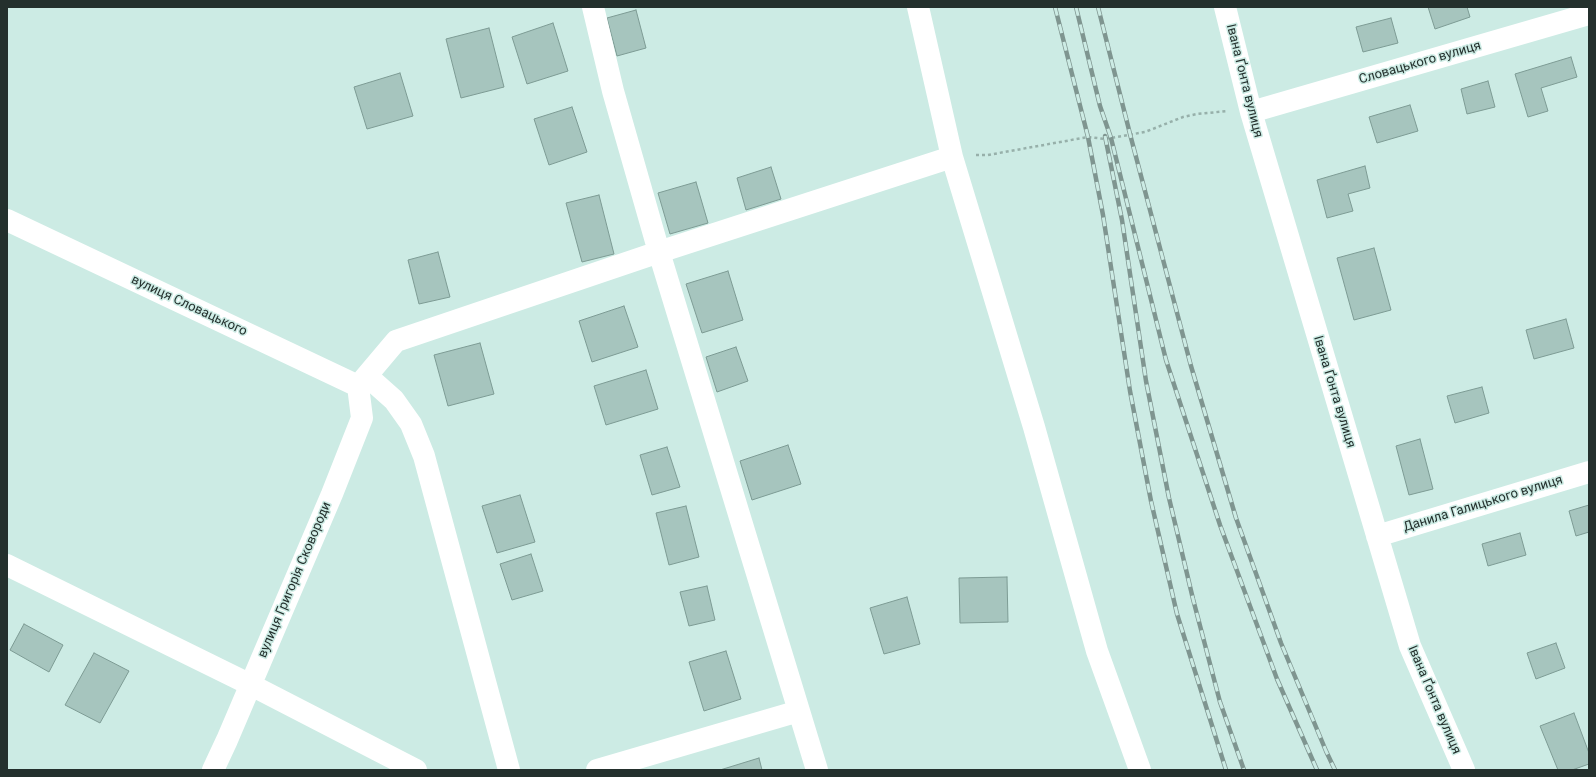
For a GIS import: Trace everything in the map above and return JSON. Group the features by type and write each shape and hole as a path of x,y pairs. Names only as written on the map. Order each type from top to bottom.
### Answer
{"street":[{"path":"593,7 613,90 659,252 817,770"},
{"path":"918,7 952,156 1034,428 1097,650 1140,770"},
{"name":"Івана Ґонта вулиця","path":"1225,7 1251,112 1410,646 1464,770"},
{"name":"Словацького вулиця","path":"1251,112 1589,14"},
{"path":"363,381 396,341 659,252 952,156"},
{"name":"вулиця Словацького","path":"7,220 363,381 394,400 411,424 424,456 509,770"},
{"name":"вулиця Григорія Сковороди","path":"213,770 251,685 332,494 362,418 363,381"},
{"name":"Данила Галицького вулиця","path":"1377,536 1589,472"},
{"path":"7,565 251,685 416,770"},
{"path":"597,770 799,710"}],"path":[{"path":"952,156 988,155 1088,137 1105,139 1145,132 1197,114 1229,111 1251,112"}],"building":[{"path":"1428,7 1467,7 1470,17 1435,29"},
{"path":"636,10 646,48 617,56 607,18"},
{"path":"1391,18 1398,43 1363,52 1356,27"},
{"path":"553,23 568,71 527,84 512,37"},
{"path":"489,28 504,87 461,98 446,39"},
{"path":"1571,57 1577,77 1541,88 1548,111 1528,117 1515,74"},
{"path":"400,73 413,116 367,129 354,87"},
{"path":"1488,81 1495,107 1467,114 1461,89"},
{"path":"1410,105 1418,131 1377,143 1369,117"},
{"path":"572,107 587,152 549,165 534,119"},
{"path":"1365,166 1370,188 1348,194 1353,211 1327,218 1317,180"},
{"path":"771,167 781,199 746,210 737,178"},
{"path":"696,182 708,223 670,234 658,193"},
{"path":"599,195 614,254 582,262 566,203"},
{"path":"1374,248 1391,310 1354,320 1337,258"},
{"path":"438,252 450,297 419,304 408,260"},
{"path":"728,271 743,320 702,333 686,284"},
{"path":"624,306 638,347 592,362 579,321"},
{"path":"1566,319 1574,348 1534,359 1526,330"},
{"path":"480,343 494,394 448,406 434,355"},
{"path":"736,347 748,381 717,392 706,357"},
{"path":"646,370 658,409 606,425 594,386"},
{"path":"1482,387 1489,413 1455,423 1447,396"},
{"path":"1420,439 1433,489 1409,495 1396,446"},
{"path":"788,445 801,484 752,500 740,461"},
{"path":"667,447 680,487 652,495 640,455"},
{"path":"520,495 535,542 497,553 482,506"},
{"path":"1589,505 1589,532 1576,536 1569,511"},
{"path":"686,506 699,557 669,565 656,513"},
{"path":"1520,533 1526,555 1488,566 1482,544"},
{"path":"531,554 543,591 512,600 500,564"},
{"path":"1007,577 1008,622 960,623 959,578"},
{"path":"707,586 715,620 689,626 680,592"},
{"path":"907,597 920,644 884,654 870,608"},
{"path":"24,624 63,645 49,672 10,650"},
{"path":"1556,643 1565,668 1536,679 1527,653"},
{"path":"726,651 741,699 704,711 689,662"},
{"path":"94,653 129,671 100,723 65,705"},
{"path":"1574,713 1589,753 1589,764 1572,770 1558,770 1540,726"},
{"path":"759,758 762,770 720,770"}],"railway":[{"path":"1055,7 1088,137 1103,215 1130,391 1151,501 1177,614 1226,770"},
{"path":"1076,7 1100,106 1111,138 1166,360 1220,525 1277,679 1317,770"},
{"path":"1098,7 1191,366 1236,518 1281,643 1335,770"},
{"path":"1105,136 1122,220 1146,381 1169,498 1193,599 1220,702 1244,770"}]}
